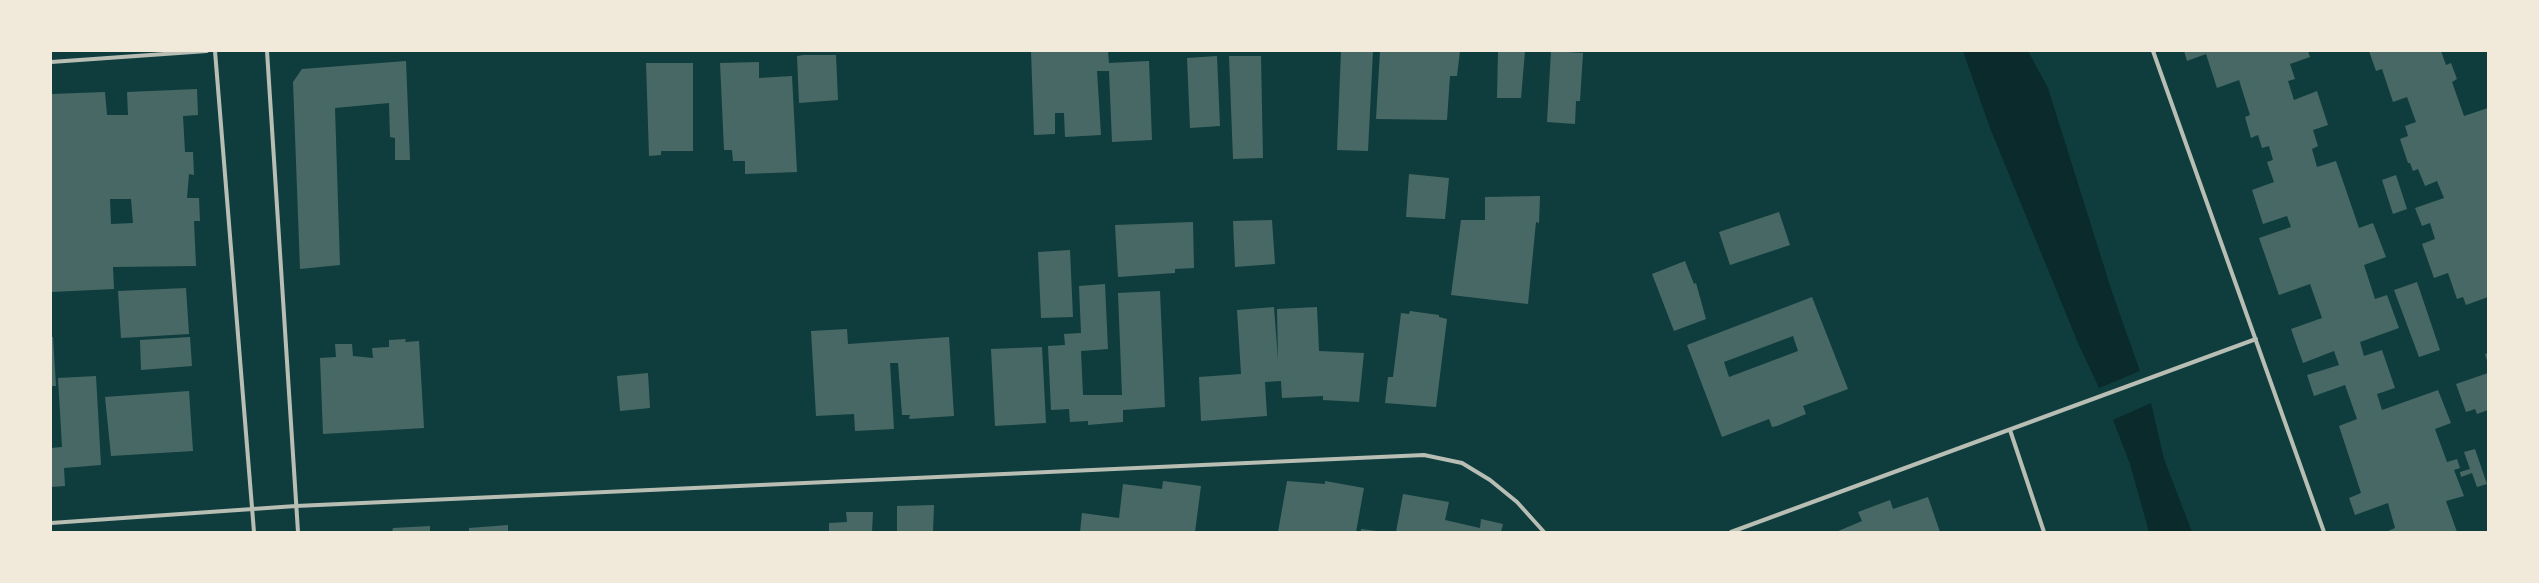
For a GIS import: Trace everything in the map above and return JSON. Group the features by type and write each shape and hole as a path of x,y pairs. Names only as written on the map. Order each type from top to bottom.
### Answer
{"street":[{"path":"51,62 207,51"},
{"path":"215,51 254,532"},
{"path":"267,51 298,532"},
{"path":"2153,51 2324,532"},
{"path":"1731,532 2256,338"},
{"path":"2010,430 2044,532"},
{"path":"51,522 253,508 1424,455 1462,463 1490,480 1517,502 1544,532"}],"water":[{"path":"1963,51 2028,51 2048,88 2112,292 2140,371 2099,388 2078,343 1990,128"},
{"path":"2151,403 2164,459 2192,532 2149,532 2130,464 2113,420"}],"building":[{"path":"1031,51 1108,51 1109,63 1149,61 1152,140 1112,142 1109,71 1097,71 1101,135 1065,137 1064,113 1055,113 1055,134 1034,135"},
{"path":"1341,51 1373,51 1368,151 1337,150"},
{"path":"1380,51 1460,51 1457,76 1450,76 1447,120 1376,119"},
{"path":"1498,51 1525,51 1521,98 1497,98"},
{"path":"1551,51 1583,53 1580,101 1576,101 1575,124 1547,122"},
{"path":"2184,51 2308,51 2310,57 2290,64 2295,79 2288,81 2294,100 2317,91 2328,125 2313,130 2318,146 2312,149 2317,167 2336,161 2359,228 2373,223 2386,257 2364,265 2375,299 2387,295 2399,328 2360,342 2364,356 2382,350 2395,388 2377,394 2382,410 2438,390 2451,423 2435,429 2447,462 2457,459 2460,468 2454,470 2464,496 2446,501 2457,532 2386,532 2395,528 2388,503 2355,515 2349,498 2361,493 2339,426 2357,419 2345,385 2314,396 2307,375 2339,365 2334,351 2303,363 2291,329 2322,318 2310,284 2279,295 2259,238 2291,227 2287,216 2263,224 2252,190 2274,182 2267,162 2273,160 2269,146 2262,148 2258,135 2251,138 2245,117 2250,115 2239,80 2217,88 2206,54 2187,61"},
{"path":"2369,51 2441,51 2446,65 2451,63 2457,79 2452,82 2464,116 2488,108 2488,297 2466,305 2463,297 2457,299 2448,273 2434,278 2422,244 2435,239 2430,223 2422,226 2415,208 2444,198 2437,181 2425,186 2418,169 2413,171 2410,163 2408,163 2400,139 2408,136 2405,126 2416,122 2407,97 2393,102 2382,69 2376,71"},
{"path":"836,55 838,100 799,103 797,56"},
{"path":"1217,56 1220,126 1190,128 1187,58"},
{"path":"1229,56 1261,56 1263,158 1233,159"},
{"path":"406,61 410,160 395,160 395,138 390,137 389,103 335,108 340,265 300,269 293,82 302,69"},
{"path":"759,62 759,78 792,76 797,172 745,174 745,161 733,161 732,150 724,150 720,63"},
{"path":"646,63 693,63 693,151 661,151 661,155 649,156"},
{"path":"197,89 198,115 183,116 185,152 193,152 194,175 189,174 187,198 199,198 200,221 194,221 196,266 113,267 114,289 51,292 51,94 105,92 107,115 128,115 127,92","holes":["110,199 131,199 133,223 111,224"]},
{"path":"1409,174 1449,178 1445,219 1406,217"},
{"path":"2396,175 2407,209 2393,214 2382,180"},
{"path":"1540,196 1539,223 1536,222 1528,304 1451,295 1461,220 1485,220 1485,197"},
{"path":"1779,212 1790,245 1730,265 1719,232"},
{"path":"1272,220 1275,264 1235,267 1233,221"},
{"path":"1193,222 1194,268 1175,269 1175,273 1118,277 1115,225"},
{"path":"1070,250 1073,317 1041,318 1038,252"},
{"path":"1685,261 1694,284 1696,283 1706,319 1674,331 1652,274"},
{"path":"2417,282 2440,350 2419,357 2394,290"},
{"path":"1105,284 1108,349 1081,351 1083,395 1122,395 1118,293 1160,291 1165,407 1123,410 1123,422 1088,425 1088,421 1070,422 1069,409 1051,410 1048,346 1065,345 1064,334 1081,333 1079,286"},
{"path":"186,288 189,334 121,338 118,291"},
{"path":"1812,297 1848,389 1803,406 1806,414 1777,426 1772,427 1769,419 1722,437 1687,345","holes":["1793,336 1798,351 1729,377 1724,362"]},
{"path":"1274,307 1278,360 1277,309 1317,307 1319,351 1364,353 1359,402 1323,400 1323,396 1282,398 1281,381 1265,382 1267,416 1201,421 1199,377 1241,374 1237,310"},
{"path":"1410,311 1439,315 1439,317 1447,319 1436,407 1385,403 1388,377 1393,377 1401,313 1409,314"},
{"path":"847,329 848,344 949,337 954,416 909,419 910,415 902,415 898,363 890,363 894,429 855,431 854,414 816,416 811,331"},
{"path":"51,337 53,337 56,386 51,386"},
{"path":"190,337 192,366 141,370 140,340"},
{"path":"406,339 405,342 419,341 424,428 323,434 320,358 336,357 335,344 352,344 353,356 373,358 372,348 389,347 389,340"},
{"path":"1042,347 1046,423 995,426 991,349"},
{"path":"2488,353 2488,364 2485,354"},
{"path":"648,373 650,408 620,411 617,376"},
{"path":"2488,373 2488,410 2477,414 2475,409 2466,412 2456,384"},
{"path":"96,376 101,465 64,468 65,486 51,487 51,448 62,447 58,378"},
{"path":"189,391 193,451 111,456 105,397"},
{"path":"2475,449 2487,484 2477,487 2472,473 2461,477 2460,472 2470,469 2464,452"},
{"path":"1163,481 1201,486 1195,532 1080,532 1082,513 1119,518 1123,484 1162,489"},
{"path":"1287,481 1325,484 1325,481 1364,488 1356,532 1278,532"},
{"path":"1403,494 1449,502 1445,520 1480,528 1481,519 1503,524 1501,532 1396,532"},
{"path":"1928,497 1940,532 1836,532 1862,521 1858,512 1890,500 1893,509"},
{"path":"934,505 933,532 897,532 897,506"},
{"path":"846,512 873,512 872,532 829,532 829,523 847,522"},
{"path":"508,525 508,532 469,532 469,528"},
{"path":"430,526 430,532 392,532 393,528"},
{"path":"1361,529 1377,531 1361,532"}]}
